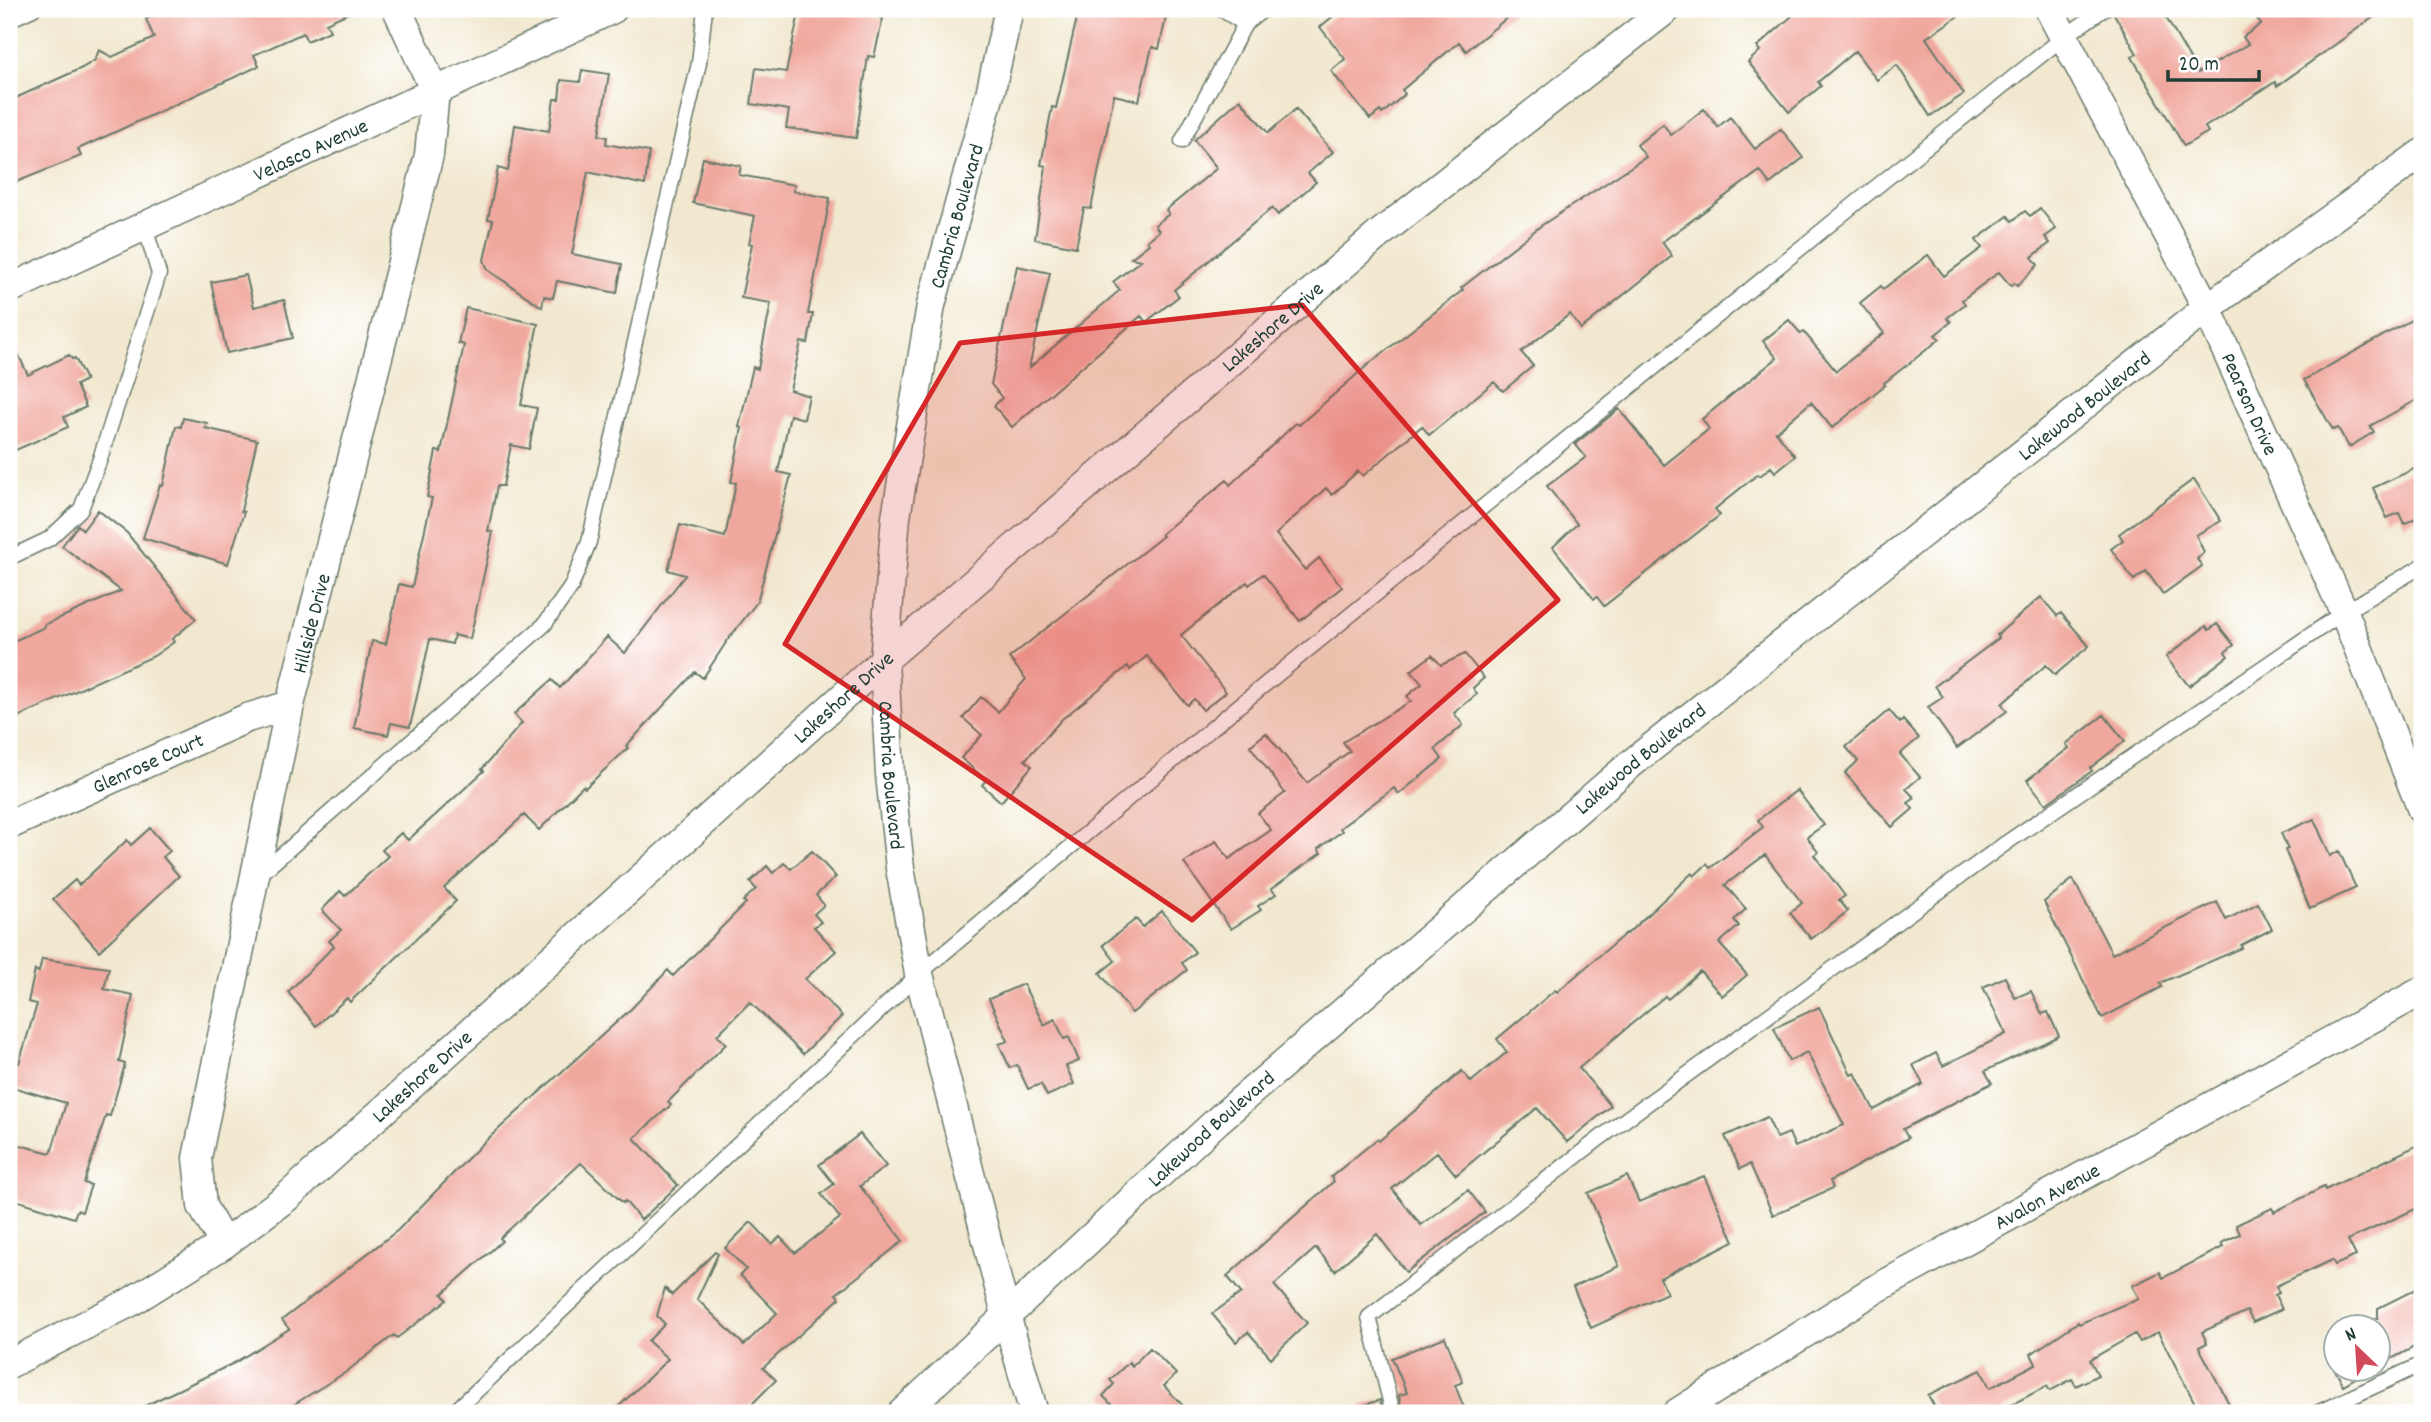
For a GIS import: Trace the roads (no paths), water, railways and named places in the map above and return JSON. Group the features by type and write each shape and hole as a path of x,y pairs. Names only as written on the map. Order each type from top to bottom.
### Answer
{"street":[{"path":"397,9 435,91"},
{"name":"Velasco Avenue","path":"9,289 613,9"},
{"name":"Cambria Boulevard","path":"1009,9 990,94 931,305 896,517 884,660 890,775 900,867 919,974 1006,1315 1034,1413"},
{"name":"Lakeshore Drive","path":"9,1364 130,1303 224,1244 287,1197 884,660 1378,235 1667,9"},
{"name":"Pearson Drive","path":"2049,9 2207,308 2344,612 2422,810"},
{"name":"Hillside Drive","path":"224,1244 202,1206 197,1158 290,705 429,155 435,91"},
{"name":"Lakewood Boulevard","path":"902,1413 1217,1121 1632,763 2207,308 2422,153"},
{"name":"Glenrose Court","path":"9,825 247,718 290,705"},
{"name":"Avalon Avenue","path":"1677,1413 1874,1290 2422,991"}],"lane":[{"path":"9,20 33,9"},
{"path":"254,879 544,625 571,587 592,529 699,63 705,9"},
{"path":"1221,9 1245,24"},
{"path":"1182,141 1245,24 1264,9"},
{"path":"453,1413 919,974 1241,704 1861,199 2064,37 2104,9"},
{"path":"9,558 49,539 81,509 159,274 145,227"},
{"path":"1393,1413 1368,1317 1600,1138 1983,859 2344,612 2422,566"},
{"path":"2317,1413 2422,1364"}]}
